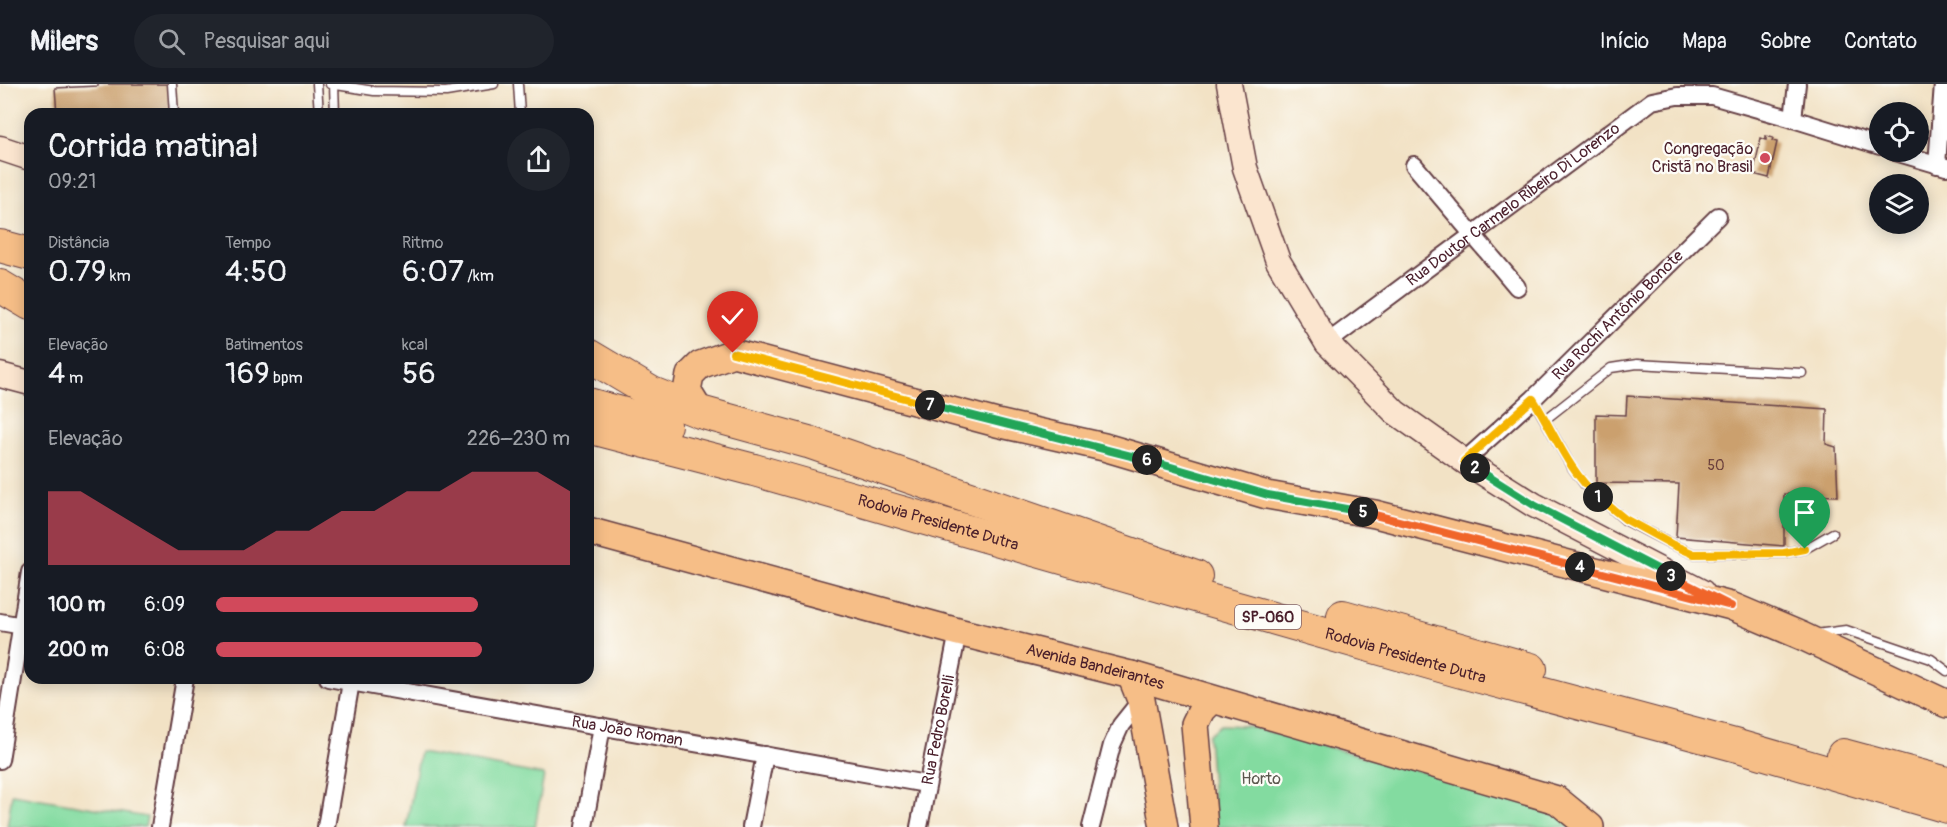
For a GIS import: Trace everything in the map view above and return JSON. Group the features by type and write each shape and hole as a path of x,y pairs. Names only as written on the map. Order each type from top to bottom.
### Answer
{"highway":[{"path":"0,246 24,252"},
{"path":"0,275 24,281"},
{"path":"0,286 24,300"},
{"path":"594,359 652,393 700,412 808,442 1196,576"},
{"name":"Rodovia Presidente Dutra","path":"594,406 755,449 1106,553 1947,783"},
{"name":"Rodovia Presidente Dutra","path":"594,429 765,473 1458,671 1738,746 1947,807"}],"main road":[{"path":"1229,84 1245,168 1278,261 1327,343 1395,412 1464,461 1534,505 1731,606 1873,668 1947,704"},
{"path":"0,148 24,156"},
{"path":"700,412 687,391 690,375 700,365 733,353 996,423 1104,447 1268,495 1375,514 1731,606"},
{"path":"0,375 24,381"},
{"name":"Avenida Bandeirantes","path":"594,533 958,632 1131,675 1557,800 1590,827"},
{"path":"1873,668 1947,686"},
{"path":"1131,675 1141,700 1164,824"},
{"path":"1204,823 1195,724 1202,710 1212,700"},
{"path":"1164,824 1171,813 1182,809 1193,812 1204,823"}],"street":[{"path":"1794,119 1797,84"},
{"path":"1942,166 1943,84"},
{"name":"Rua Doutor Carmelo Ribeiro Di Lorenzo","path":"1327,343 1652,101 1709,90 1869,143"},
{"path":"1414,165 1517,287"},
{"name":"Rua Rochi Antônio Bonote","path":"1464,461 1533,399 1718,216"},
{"path":"0,622 24,627"},
{"path":"0,760 5,696 24,630"},
{"name":"Rua Pedro Borelli","path":"919,827 958,632"},
{"path":"160,827 184,684"},
{"path":"326,827 351,684"},
{"name":"Rua João Roman","path":"362,684 927,784"},
{"path":"1091,827 1112,745 1121,725 1141,700"},
{"path":"584,827 602,726"},
{"path":"751,827 765,755"}],"lane":[{"path":"172,84 174,108"},
{"path":"317,84 319,108"},
{"path":"335,108 333,85 374,91 446,92 494,84"},
{"path":"518,84 520,108"},
{"path":"1546,419 1611,368 1637,364 1802,373"},
{"path":"1533,399 1571,466 1585,485 1625,519 1673,545 1694,554 1784,553 1805,549 1833,533"},
{"path":"1802,636 1846,630 1931,659 1947,671"}],"green space":[{"name":"Horto","path":"1221,725 1247,726 1552,805 1576,827 1215,827 1208,735"},
{"path":"420,752 544,775 535,827 406,827"},
{"path":"12,794 147,817 145,827 7,827"}],"building":[{"path":"98,84 168,84 170,108 57,108 55,88 98,86"},
{"name":"Congregação Cristã no Brasil","path":"1766,136 1777,142 1769,178 1753,174 1761,138 1766,140"},
{"path":"1627,396 1827,409 1826,444 1836,447 1838,496 1784,494 1784,546 1676,537 1679,484 1596,483 1596,414 1626,415"}],"place":[{"name":"Congregação Cristã no Brasil","path":"1765,158"}],"route":[{"path":"733,353 996,423 1104,447 1268,495 1375,514 1731,606 1534,505 1464,461 1533,399 1571,466 1585,485 1625,519 1694,554 1784,553 1805,549"}]}
